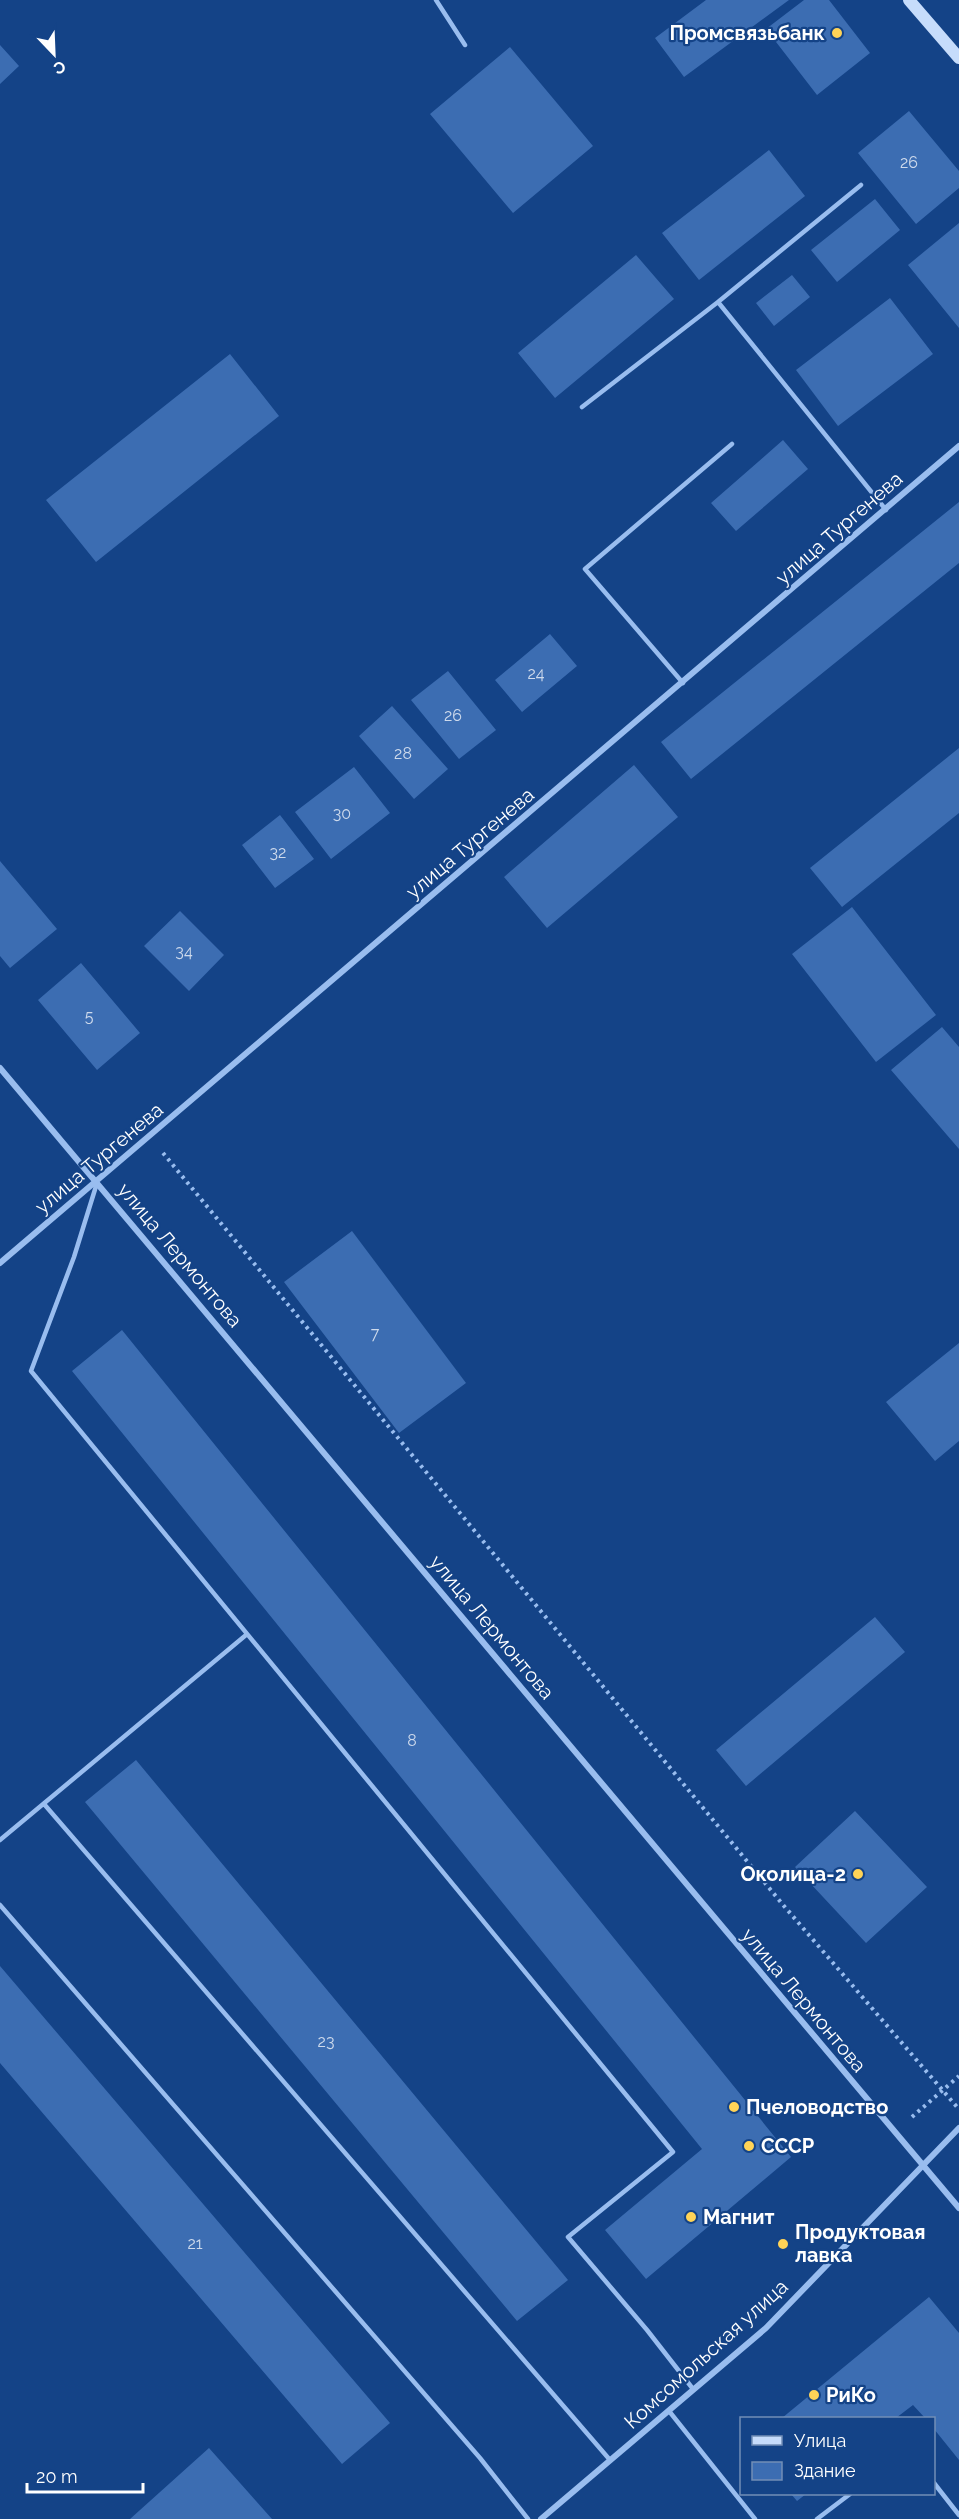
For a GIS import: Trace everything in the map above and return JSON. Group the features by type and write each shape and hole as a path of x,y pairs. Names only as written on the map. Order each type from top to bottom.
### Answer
{"main road":[{"path":"909,0 959,58"}],"street":[{"name":"улица Тургенева","path":"0,1263 959,446"},
{"name":"улица Лермонтова","path":"0,1068 959,2208"},
{"name":"Комсомольская улица","path":"542,2519 766,2328 959,2128"}],"lane":[{"path":"436,0 465,45"},
{"path":"582,407 718,302 861,185"},
{"path":"718,302 886,510"},
{"path":"683,683 585,569 732,444"},
{"path":"97,1182 74,1257 31,1371 673,2152 568,2237 647,2330 693,2389"},
{"path":"0,1840 246,1635"},
{"path":"44,1804 610,2460"},
{"path":"0,1905 480,2458 528,2519"},
{"path":"669,2411 755,2519"},
{"path":"935,2485 959,2515"},
{"path":"817,2519 847,2495"}],"path":[{"path":"150,1137 776,1897 959,2110"},
{"path":"895,2133 959,2076"}],"building":[{"path":"706,0 789,0 684,77 655,38"},
{"path":"804,0 829,0 870,53 817,95 766,29"},
{"path":"0,45 19,66 0,84"},
{"path":"510,47 593,146 513,213 430,114"},
{"path":"909,111 959,171 959,188 916,224 858,153"},
{"path":"769,150 805,196 699,280 662,233"},
{"path":"875,199 900,230 837,282 811,250"},
{"path":"959,223 959,328 908,265"},
{"path":"636,255 674,299 555,398 518,353"},
{"path":"792,275 810,297 774,326 756,303"},
{"path":"890,298 933,354 838,426 796,370"},
{"path":"230,354 279,416 96,562 46,500"},
{"path":"783,440 808,469 736,531 711,503"},
{"path":"959,502 959,563 691,779 661,742"},
{"path":"550,634 577,666 522,712 495,680"},
{"path":"448,671 496,730 459,759 411,700"},
{"path":"392,706 448,769 414,799 359,736"},
{"path":"959,748 959,813 842,907 810,868"},
{"path":"634,765 678,817 547,928 504,877"},
{"path":"354,767 390,813 331,859 295,812"},
{"path":"280,815 314,859 275,888 242,845"},
{"path":"0,861 57,929 10,968 0,956"},
{"path":"852,907 936,1015 876,1062 792,954"},
{"path":"180,911 224,955 189,991 144,946"},
{"path":"81,963 140,1033 97,1070 38,1000"},
{"path":"942,1027 959,1047 959,1149 891,1070"},
{"path":"352,1231 466,1383 399,1433 284,1282"},
{"path":"122,1330 791,2157 646,2279 605,2230 702,2149 72,1371"},
{"path":"959,1343 959,1441 935,1461 886,1402"},
{"path":"875,1617 905,1652 746,1786 716,1750"},
{"path":"136,1760 568,2280 517,2321 85,1802"},
{"path":"855,1811 927,1887 866,1943 795,1867"},
{"path":"0,1966 390,2423 342,2464 0,2063"},
{"path":"929,2297 959,2333 959,2460 935,2430 935,2417 924,2417 913,2405 897,2417 783,2417"},
{"path":"209,2448 272,2519 130,2519"},
{"path":"792,2495 805,2495 797,2501"}],"place":[{"name":"Промсвязьбанк","path":"837,33"},
{"name":"Околица-2","path":"858,1874"},
{"name":"Пчеловодство","path":"734,2107"},
{"name":"СССР","path":"749,2146"},
{"name":"Магнит","path":"691,2217"},
{"name":"Продуктовая лавка","path":"783,2244"},
{"name":"РиКо","path":"814,2395"}]}
